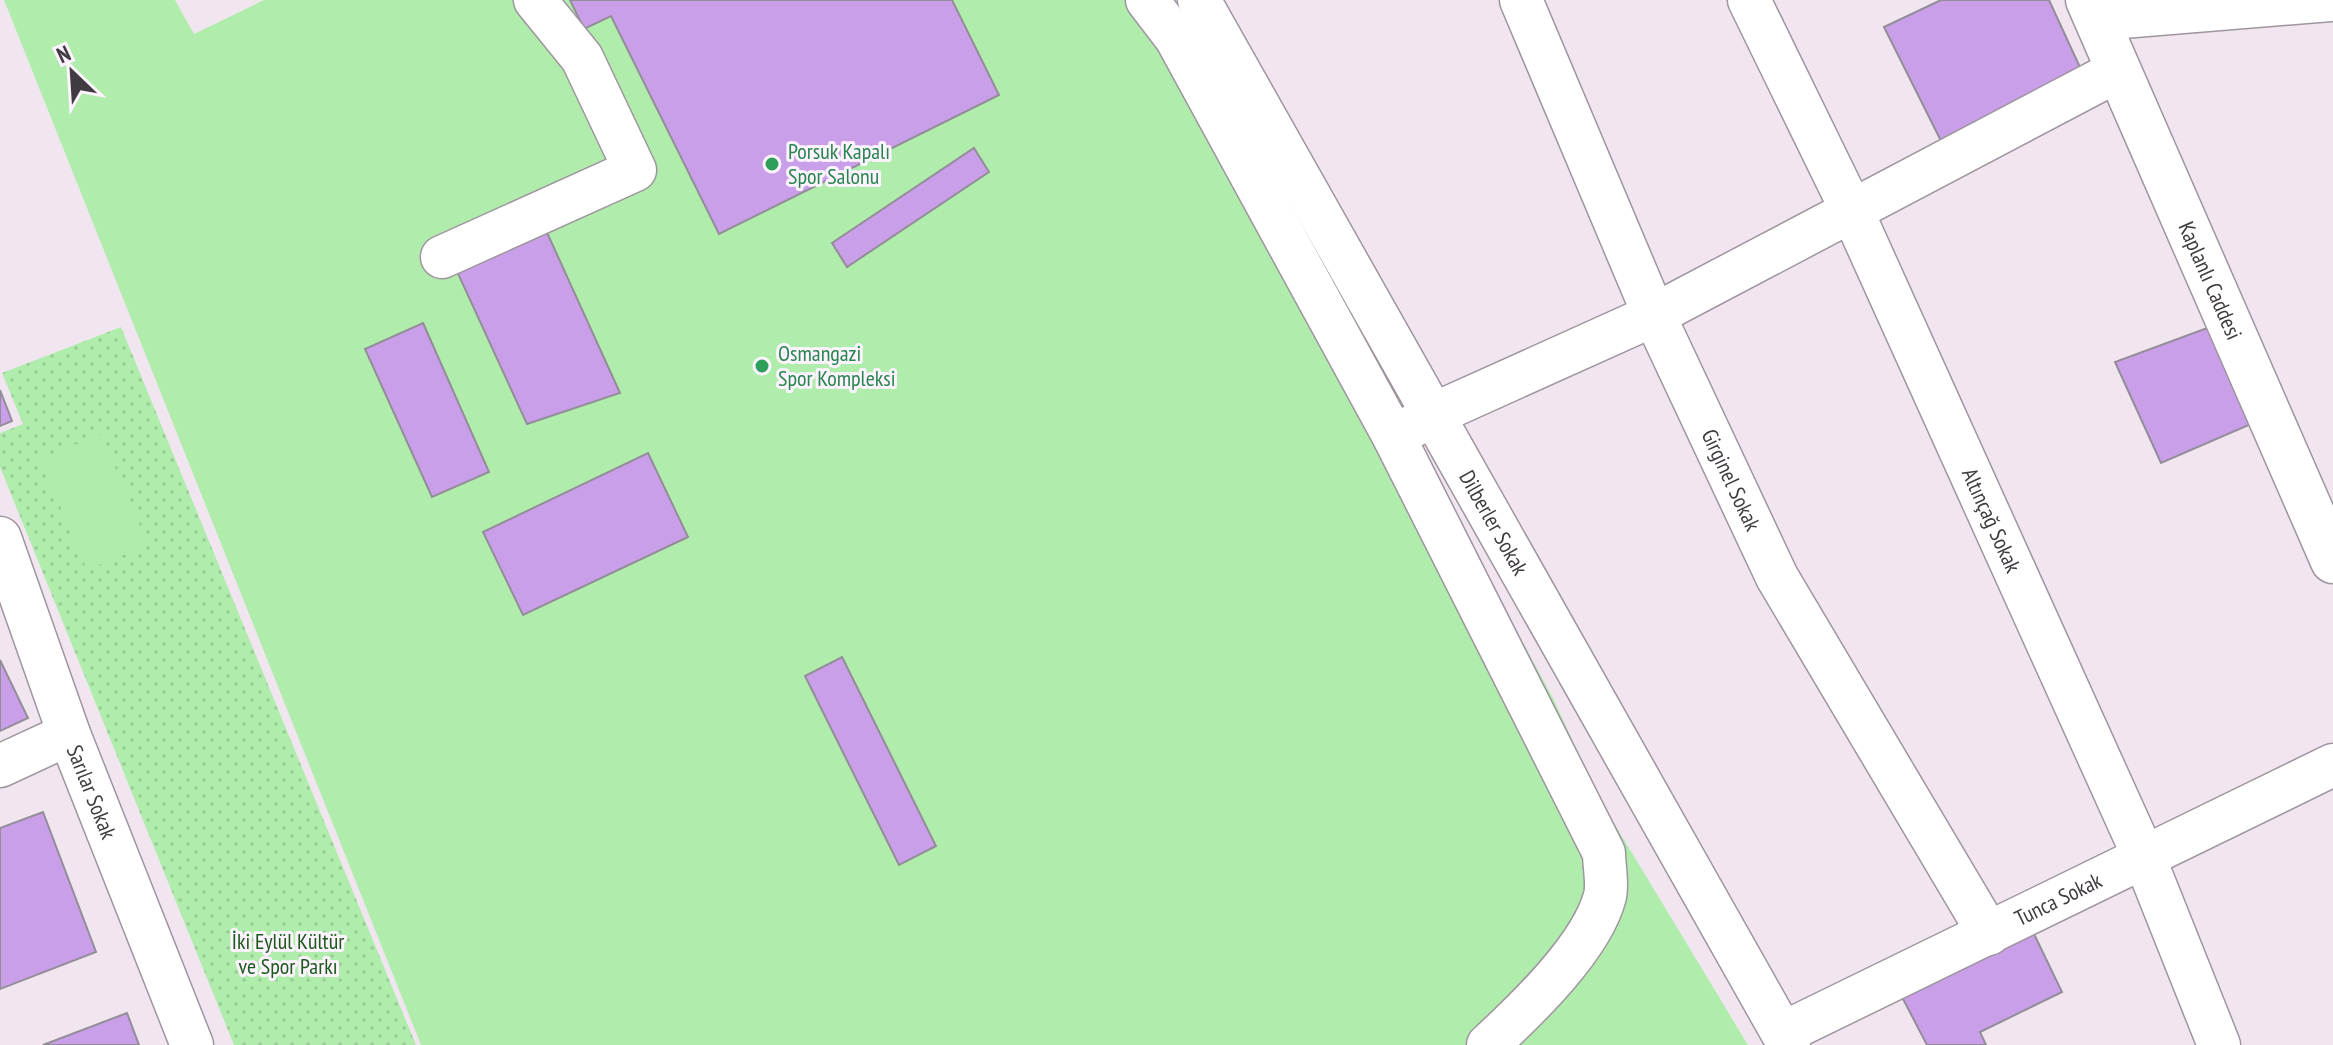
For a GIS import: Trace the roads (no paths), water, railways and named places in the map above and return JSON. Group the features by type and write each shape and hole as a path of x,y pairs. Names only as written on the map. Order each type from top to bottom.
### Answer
{"main road":[{"name":"Kaplanlı Caddesi","path":"2093,10 2333,561"}],"street":[{"path":"442,257 635,170 582,58 535,0"},
{"path":"1147,0 1176,38 1394,437 1604,853 1606,894 1591,928 1539,998 1488,1045"},
{"name":"Dilberler Sokak","path":"1199,0 1786,1039"},
{"name":"Girginel Sokak","path":"1521,0 1654,315 1777,577 1989,934"},
{"name":"Altınçağ Sokak","path":"1749,0 1852,211 2144,857 2219,1045"},
{"path":"2093,10 2330,0"},
{"path":"1394,437 1432,415 1654,315 2119,70"},
{"name":"Sarılar Sokak","path":"0,538 69,734 192,1045"},
{"path":"0,766 69,734"},
{"name":"Tunca Sokak","path":"1786,1039 1989,934 2333,765"}],"place":[{"name":"Porsuk Kapalı Spor Salonu","path":"772,164"},
{"name":"Osmangazi Spor Kompleksi","path":"762,366"}],"park label":[{"name":"İki Eylül Kültür ve Spor Parkı","path":"288,954"}]}
